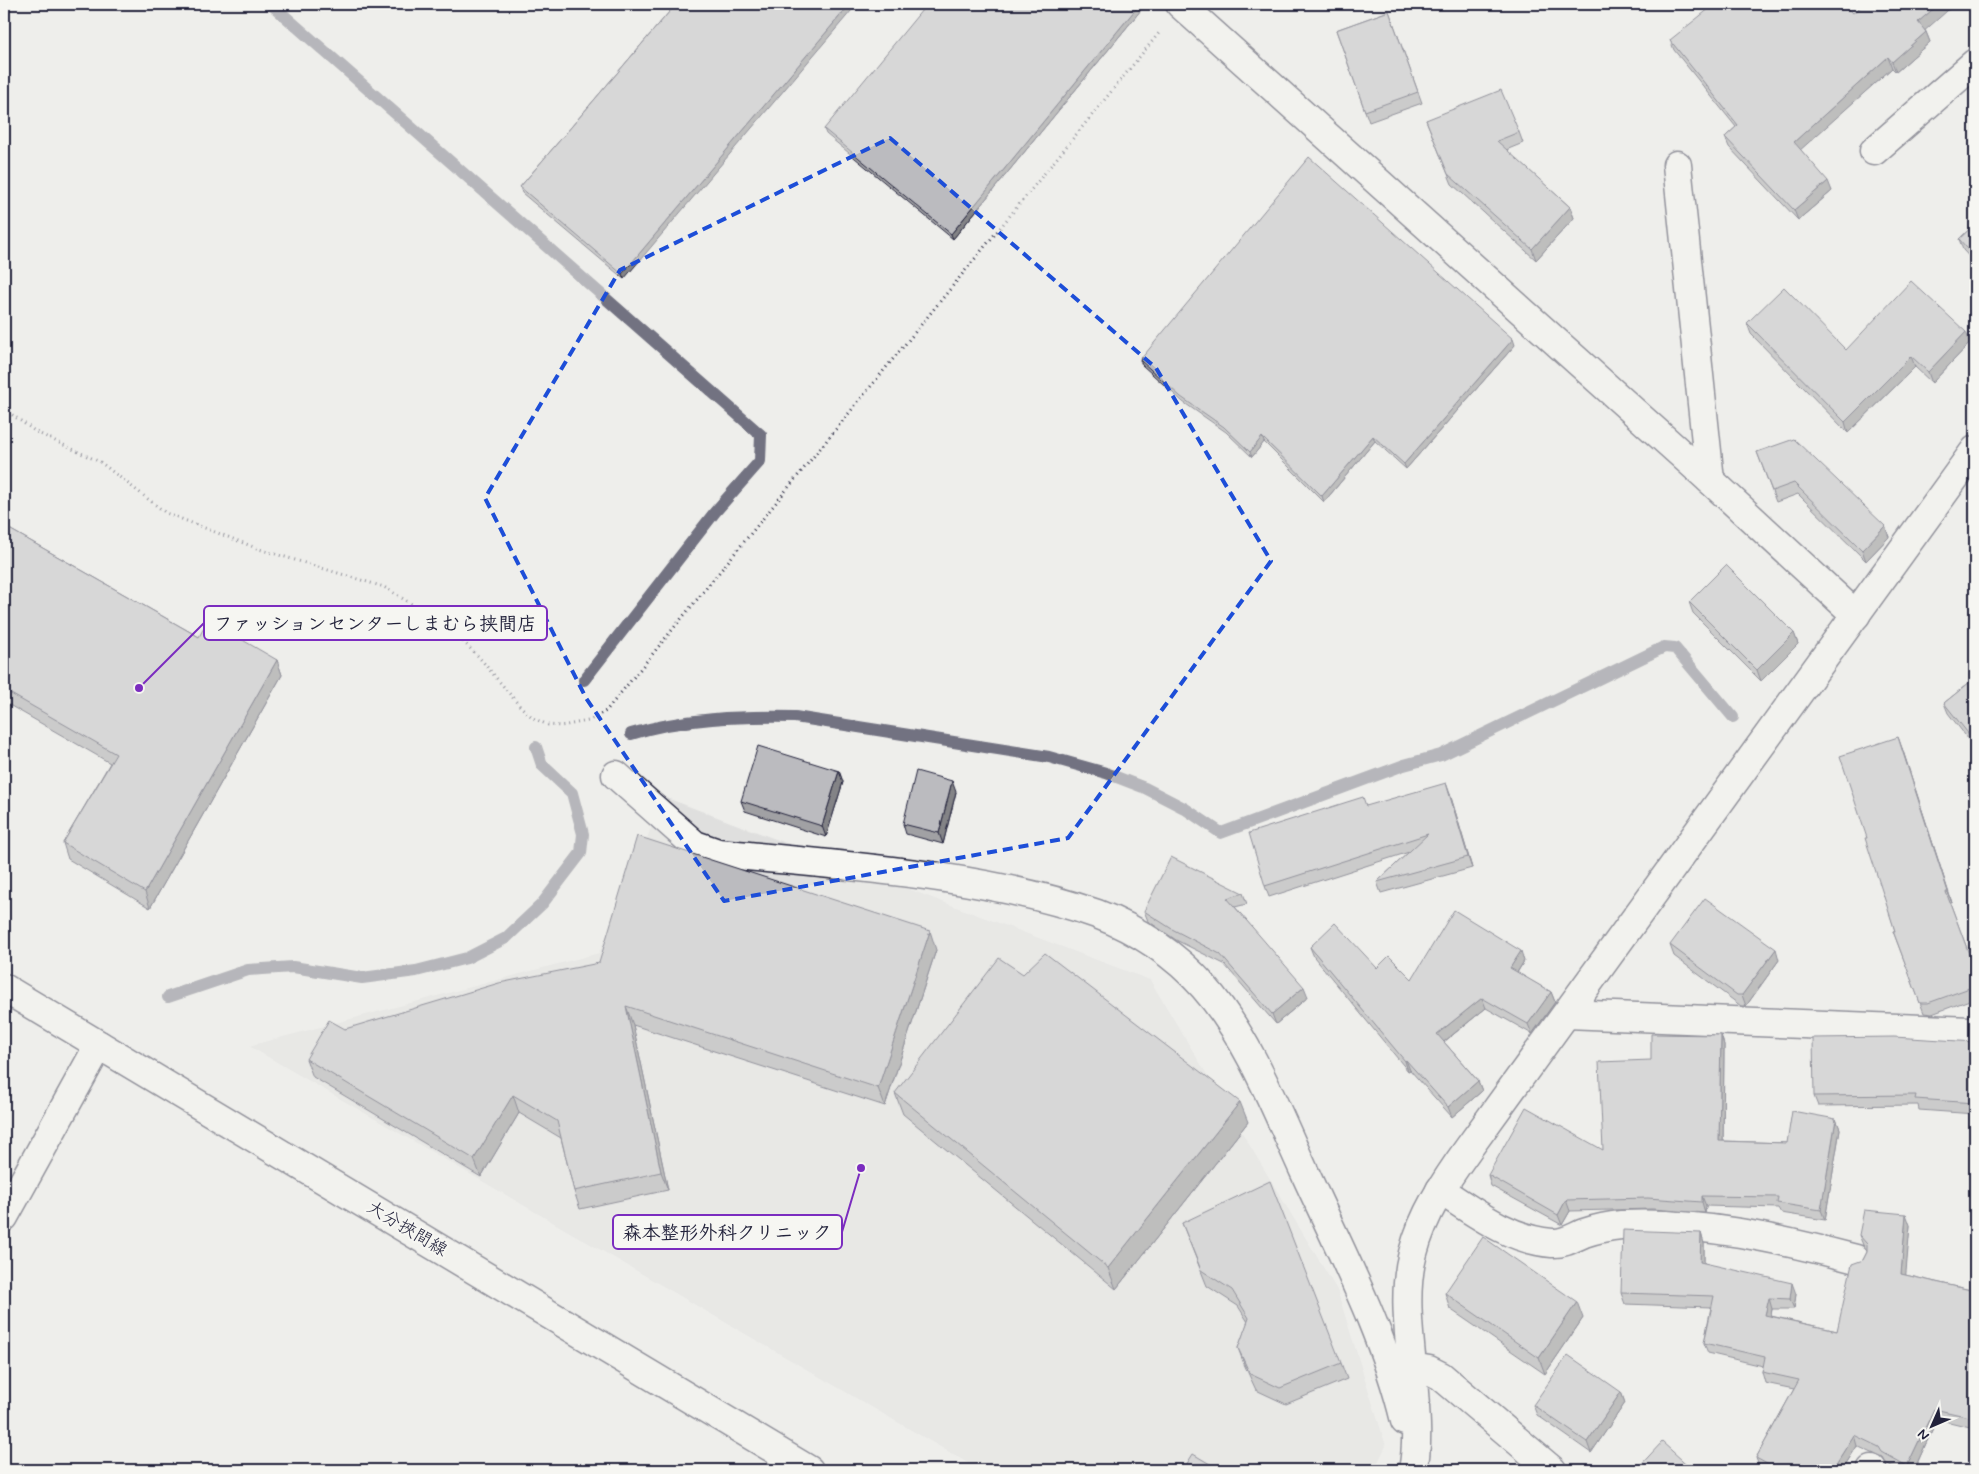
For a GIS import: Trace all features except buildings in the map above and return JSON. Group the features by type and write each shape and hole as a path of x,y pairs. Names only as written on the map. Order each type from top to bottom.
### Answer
{"street":[{"path":"1181,5 1710,480 1856,615"},
{"path":"1874,151 1975,63"},
{"path":"1677,164 1710,480"},
{"path":"1414,1466 1416,1428 1407,1299 1412,1254 1422,1224 1440,1190 1468,1148 1975,450"},
{"path":"616,775 695,845 718,853 925,875 1035,897 1098,914 1169,953 1188,970 1220,1007 1259,1074 1368,1312 1403,1412 1414,1466"},
{"name":"大分挾間線","path":"4,988 809,1470"},
{"path":"1566,1014 1970,1031"},
{"path":"4,1217 99,1045"},
{"path":"1440,1190 1496,1226 1513,1233 1552,1243 1565,1242 1609,1226 1649,1225 1770,1238 1856,1259"},
{"path":"1412,1367 1429,1370 1441,1376 1552,1470"}],"path":[{"path":"4,409 36,432 100,462 166,513 259,549 384,587 447,626 478,656 532,718 548,725 561,726 588,721 606,711 1181,5"}],"highlighted area":[{"path":"890,138 1156,368 1271,561 1068,838 724,901 586,698 485,498 620,270"}],"shaded area":[{"path":"664,797 1150,980 1337,1290 1386,1446 1374,1470 980,1470 249,1046 599,953"}],"waterway":[{"path":"271,4 761,435 760,461 715,512 584,680"},
{"path":"631,734 691,721 754,717 795,717 1049,757 1106,773 1145,788 1184,808 1221,833 1404,765 1441,755 1664,647 1675,648 1733,717"},
{"path":"168,997 248,970 293,967 362,978 416,971 467,958 506,938 542,904 581,853 583,834 572,793 542,765 536,747"}],"place":[{"name":"ファッションセンターしまむら挟間店","path":"139,688"},
{"name":"森本整形外科クリニック","path":"861,1168"}]}
